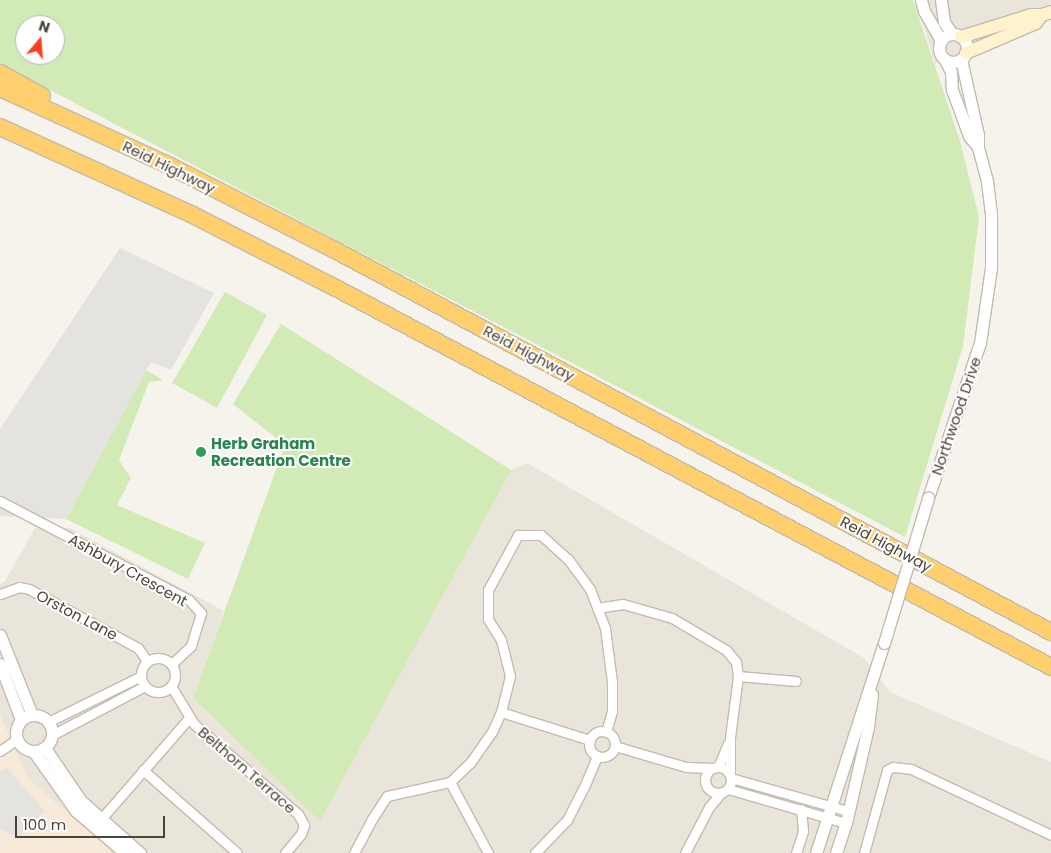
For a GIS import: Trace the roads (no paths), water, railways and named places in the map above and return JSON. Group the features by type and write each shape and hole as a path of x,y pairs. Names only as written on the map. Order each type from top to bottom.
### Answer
{"highway":[{"path":"0,73 166,164"},
{"name":"Reid Highway","path":"0,88 166,164 349,258 1051,632"},
{"path":"0,127 86,165 193,216 334,287 1051,668"},
{"path":"0,138 86,165"}],"main road":[{"path":"956,35 1031,14 1046,14"},
{"path":"964,56 1036,22 1046,14"}],"street":[{"path":"920,0 941,40"},
{"path":"940,0 944,22 966,44 964,56 953,62 945,60 938,48 941,40"},
{"path":"941,40 956,35"},
{"name":"Northwood Drive","path":"816,853 856,723 874,678 928,498 974,366 985,317 991,268 991,214 987,181 978,147 978,135 964,56"},
{"name":"Northwood Drive","path":"945,60 951,72 952,90 969,136 978,147"},
{"name":"Ashbury Crescent","path":"0,501 189,600 201,613 191,646 172,664"},
{"path":"354,853 387,796 450,782 470,763 492,732 501,712 510,676 501,640 488,620 488,590 518,535 541,535 568,559 590,589 605,628 612,682 612,711 606,732"},
{"name":"Orston Lane","path":"0,594 19,587 29,589 138,648 147,661"},
{"path":"597,608 623,604 672,618 726,650 736,662 738,676 730,738 730,776 724,791 709,807 684,853"},
{"path":"0,635 6,670 21,720"},
{"path":"48,722 140,676 147,661 158,657 165,659 172,664 176,674 171,686 158,692 145,686 140,676"},
{"path":"6,670 32,715"},
{"path":"738,676 796,681"},
{"name":"Northwood Drive","path":"836,853 846,823 868,727 874,678"},
{"path":"39,750 52,735 145,686"},
{"name":"Belthorn Terrace","path":"171,686 189,718 298,814 304,825 301,834 285,853"},
{"path":"501,712 590,740"},
{"path":"52,735 48,722 38,716 32,715 21,720 16,727 16,740 20,746 39,750 81,801 140,853"},
{"path":"101,819 189,718"},
{"path":"596,732 606,732 613,738 615,746 608,756 597,756 590,749 590,740 596,732"},
{"path":"705,780 706,775 716,768 730,738"},
{"path":"0,751 16,740"},
{"path":"615,746 686,767 716,768 730,776 828,812 846,823"},
{"path":"39,750 76,811 125,853"},
{"path":"535,853 567,820 597,756"},
{"path":"686,767 705,780 709,789 709,807"},
{"path":"864,853 887,770 892,767 911,768 1051,835"},
{"path":"143,770 237,853"},
{"path":"450,782 488,853"},
{"path":"709,789 801,809 848,812"},
{"path":"796,853 803,832 801,809"}],"place":[{"name":"Herb Graham Recreation Centre","path":"201,452"}]}
